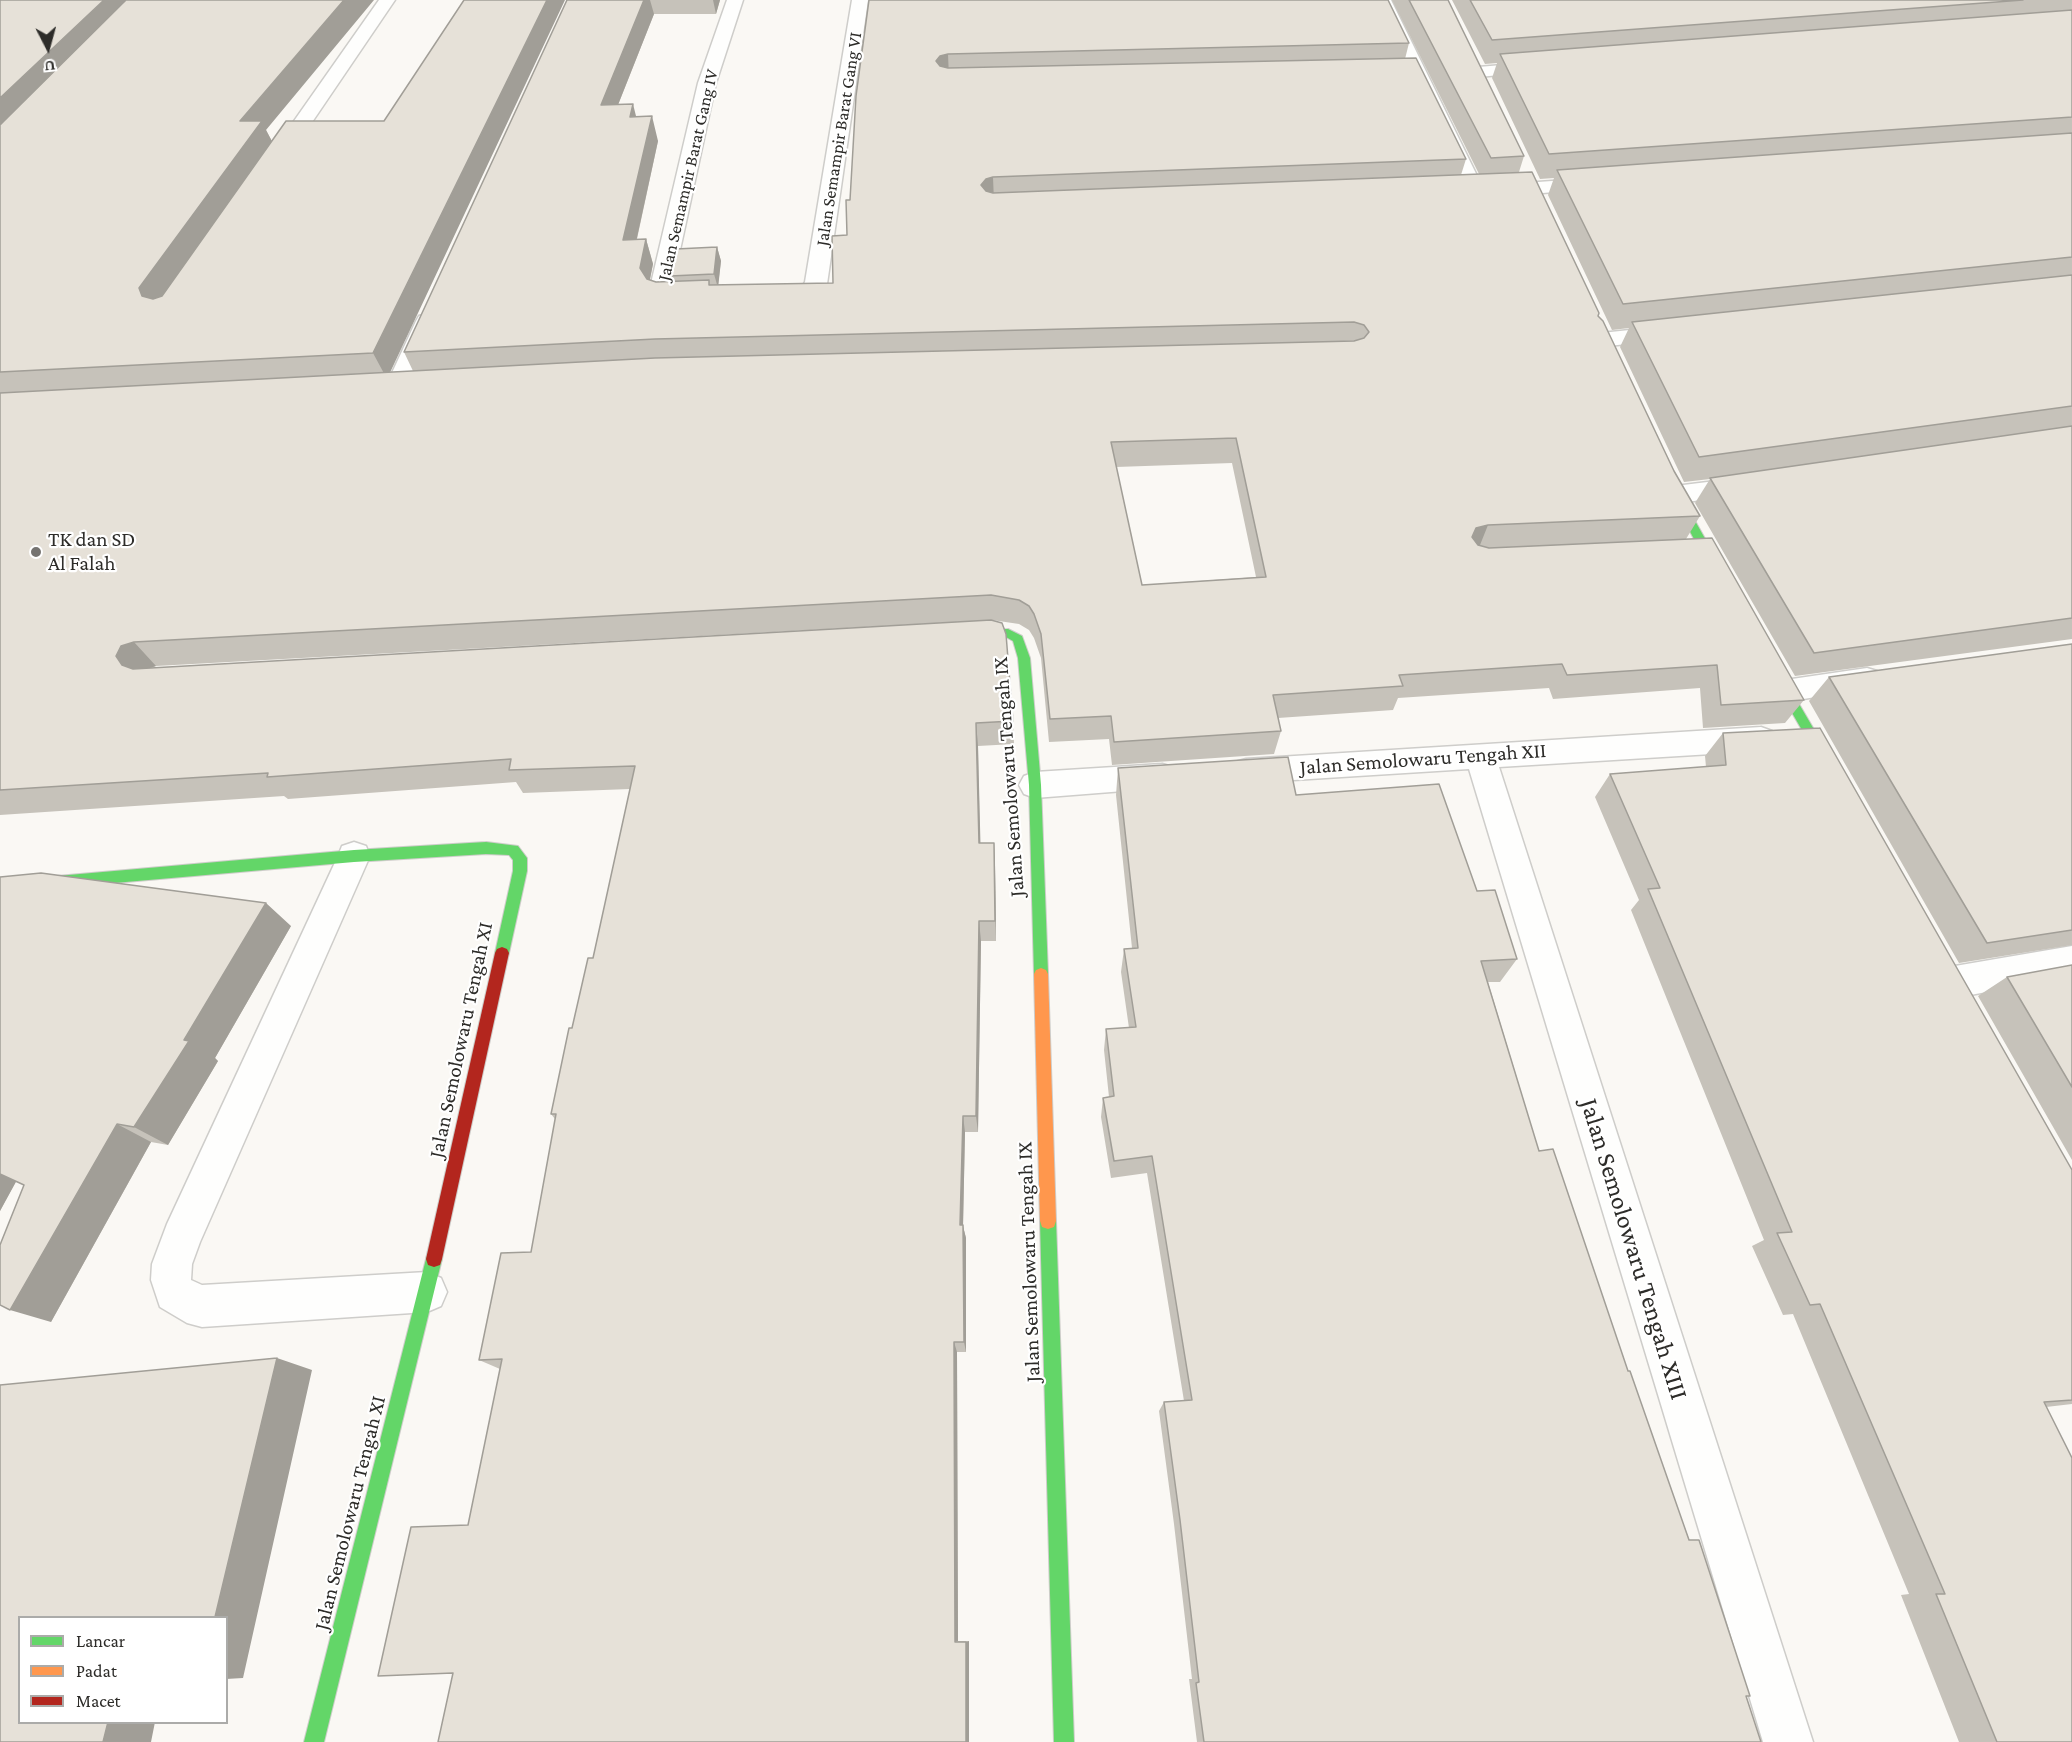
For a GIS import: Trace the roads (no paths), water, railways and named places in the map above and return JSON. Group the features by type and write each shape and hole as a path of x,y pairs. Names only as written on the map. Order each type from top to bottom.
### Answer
{"street":[{"path":"269,171 387,0"},
{"name":"Jalan Semampir Barat Gang IV","path":"717,297 670,299 664,297 660,292 707,82 735,0"},
{"name":"Jalan Semampir Barat Gang VI","path":"752,295 809,291 814,287 818,278 830,182 860,0"},
{"path":"1362,4 1384,2 1474,192"},
{"path":"1478,72 1561,65"},
{"path":"1395,74 1419,74"},
{"path":"1452,193 1613,183"},
{"path":"397,388 436,301"},
{"path":"1601,340 1684,331"},
{"path":"1729,591 1694,551 1670,485 1768,482"},
{"name":"Jalan Semolowaru Tengah IX","path":"944,634 1002,632 1018,639 1024,658 1035,785 1064,1742"},
{"path":"1768,661 1835,778"},
{"path":"1785,691 1888,676"},
{"name":"Jalan Semolowaru Tengah XII","path":"1222,772 1812,736"},
{"name":"Jalan Semolowaru Tengah XIII","path":"1480,755 1788,1742"},
{"path":"1035,785 1187,774"},
{"name":"Jalan Semolowaru Tengah XI","path":"0,887 354,856 498,848 513,850 520,858 520,871 427,1293 314,1742"},
{"path":"354,856 181,1238 172,1264 171,1280 174,1293 187,1302 202,1306 427,1293"},
{"path":"1949,984 2072,961"}],"place":[{"name":"TK dan SD Al Falah","path":"36,552"}]}
